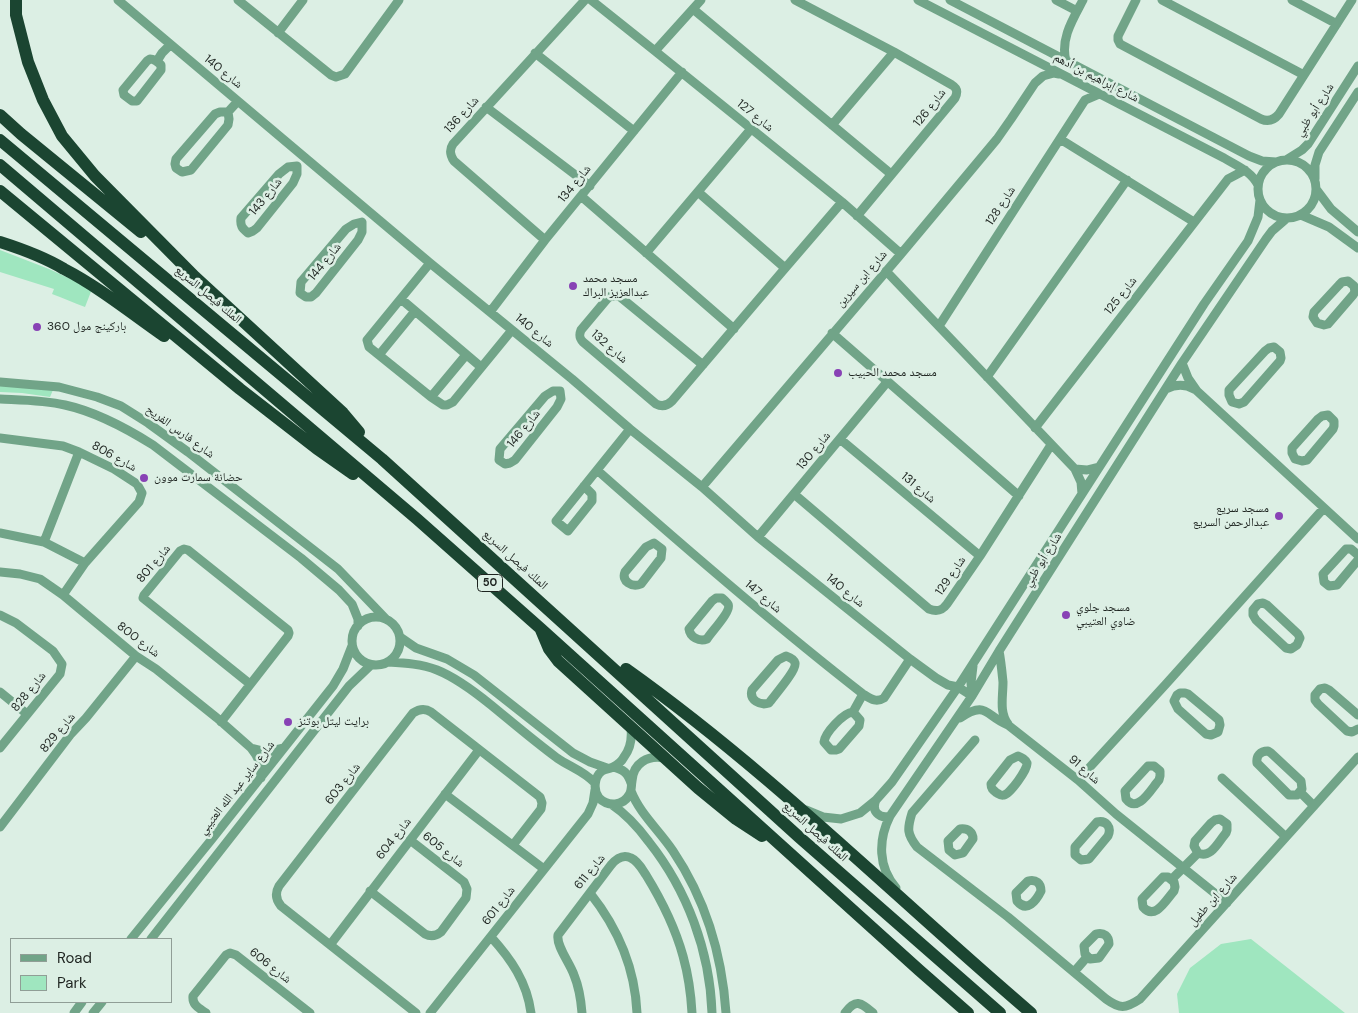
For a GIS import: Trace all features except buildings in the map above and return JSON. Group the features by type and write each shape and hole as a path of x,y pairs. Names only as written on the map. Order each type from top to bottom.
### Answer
{"highway":[{"path":"16,0 16,15 28,62 43,100 62,136 95,176 195,277 343,413 382,459"},
{"path":"0,115 195,277"},
{"name":"الملك فيصل السريع","path":"0,140 382,459 799,837 1000,1013"},
{"name":"50","path":"0,165 417,519 968,1013"},
{"path":"0,191 240,389 316,448 417,519"},
{"path":"0,242 29,252 65,269 240,389"},
{"path":"540,628 549,649 558,661 664,758 736,819 757,834 780,845"},
{"path":"588,644 670,702 765,776 1031,1013"}],"street":[{"name":"شارع 140","path":"118,0 430,263 702,486 758,537 910,659 936,678 948,685 958,687 972,696"},
{"path":"238,0 331,76 336,77 345,74 399,0"},
{"path":"278,33 303,0"},
{"name":"شارع 136","path":"545,240 454,161 450,150 453,144 486,107 585,0"},
{"name":"شارع 127","path":"591,0 842,202 901,254"},
{"path":"655,50 701,0"},
{"name":"شارع 126","path":"795,0 952,84 957,92 955,98 857,216"},
{"name":"شارع إبراهيم بن أدهم","path":"918,0 1224,158 1252,175 1258,185"},
{"name":"شارع إبراهيم بن أدهم","path":"950,0 1249,156 1276,162"},
{"path":"1056,0 1077,11"},
{"path":"1066,61 1064,42 1083,0"},
{"path":"1136,0 1118,36 1120,44 1264,120 1272,120 1277,117 1352,0"},
{"path":"1162,0 1304,75"},
{"path":"1292,0 1337,24"},
{"path":"693,9 891,174"},
{"path":"1044,49 1064,42"},
{"path":"157,61 170,45"},
{"path":"832,125 894,52"},
{"path":"535,54 634,131"},
{"path":"153,59 157,61 161,65 161,70 137,100 132,101 124,95 123,90 147,60 153,59"},
{"path":"1033,60 1036,71 1035,83"},
{"name":"شارع أبو ظبي","path":"1285,160 1308,144 1358,66"},
{"name":"شارع 134","path":"490,312 545,240 682,72"},
{"path":"1035,83 1043,76 1054,73 1059,74"},
{"name":"شارع ابن سيرين","path":"702,486 901,254 997,138 1035,83"},
{"path":"1080,85 1085,93 1085,100 1099,94"},
{"name":"شارع أبو ظبي","path":"1316,184 1315,165 1319,152 1358,92"},
{"name":"شارع 128","path":"939,326 1085,100"},
{"path":"228,112 230,118 228,125 191,170 182,172 176,168 176,159 215,114 228,112 238,101"},
{"path":"486,107 590,186"},
{"path":"646,253 751,129"},
{"path":"1060,138 1194,222"},
{"name":"شارع 143","path":"297,166 288,167 279,174 241,218 240,224 248,233 257,228 293,183 297,174 297,166 304,156"},
{"path":"1224,158 1229,169 1228,180"},
{"path":"1316,184 1312,204 1301,215 1287,218 1278,217 1264,207 1260,200 1258,185 1263,173 1276,162 1285,160 1295,161 1310,171 1331,209 1358,232"},
{"name":"شارع 125","path":"1035,428 1228,180 1245,170"},
{"path":"987,377 1127,180"},
{"path":"698,192 785,268"},
{"path":"581,196 734,329"},
{"name":"شارع أبو ظبي","path":"801,808 823,817 841,819 860,813 876,800 892,782 958,687 1204,304 1252,233 1258,217 1260,200"},
{"name":"شارع 132","path":"703,365 619,296 611,296 607,299 581,330 580,338 583,342 656,404 661,406 670,403 703,365 734,329 842,202"},
{"name":"شارع 144","path":"362,222 362,232 358,240 316,293 311,297 306,297 300,293 301,282 346,229 362,222 371,212"},
{"path":"1301,215 1329,227 1355,245"},
{"name":"شارع أبو ظبي","path":"927,921 890,881 883,864 881,847 884,827 972,696 1182,363 1266,239 1287,218"},
{"path":"1355,245 1350,238 1355,232 1358,232"},
{"path":"430,263 367,340 369,347 431,397 442,405 447,405 453,402 512,330"},
{"path":"886,271 1075,469 1081,482 1082,494"},
{"path":"1355,281 1354,295 1328,324 1317,323 1313,317 1314,312 1342,282 1355,281"},
{"path":"401,299 481,367"},
{"path":"1204,304 1214,304 1217,311"},
{"path":"379,355 415,311"},
{"path":"832,333 1019,496"},
{"path":"1272,347 1278,350 1281,354 1280,361 1244,402 1239,404 1232,402 1229,390 1265,351 1272,347"},
{"path":"431,397 466,355"},
{"path":"1182,363 1188,378 1197,390 1221,414 1358,538"},
{"name":"شارع 146","path":"560,391 562,399 557,407 515,460 505,464 499,460 500,449 545,396 553,391 560,391 572,379"},
{"name":"شارع 130","path":"758,537 888,381"},
{"name":"شارع فارس الفريح","path":"0,382 59,387 97,396 121,406 148,422 338,569 386,619"},
{"path":"1166,389 1181,385 1197,390"},
{"path":"0,399 64,404 102,417 133,432 153,445 302,558 339,590 352,604 358,619 358,626"},
{"path":"1221,414 1232,402"},
{"path":"1322,416 1332,418 1334,423 1333,429 1307,460 1295,459 1292,448 1322,416"},
{"path":"584,486 592,494 592,501 568,531 556,521 630,428"},
{"name":"شارع 806","path":"0,438 63,446 79,452 114,469 137,484 142,492 139,502 85,563 63,595"},
{"name":"شارع 131","path":"840,440 980,556"},
{"name":"شارع 129","path":"794,494 929,609 937,611 944,608 980,556 1051,445"},
{"path":"44,542 79,452"},
{"path":"1285,472 1295,459"},
{"path":"1075,469 1087,470 1100,467"},
{"name":"شارع 147","path":"596,470 735,590 863,694"},
{"path":"1078,780 1324,508"},
{"path":"0,533 44,542 85,563"},
{"path":"658,546 669,534"},
{"path":"654,543 658,546 663,551 661,558 641,584 637,586 632,585 624,579 624,572 646,547 654,543"},
{"name":"شارع 801","path":"221,722 289,633 288,630 188,550 180,551 144,595 144,598 250,684"},
{"name":"شارع 800","path":"0,572 20,574 40,580 63,595 251,748 260,763 261,778"},
{"path":"724,600 735,590"},
{"path":"720,598 724,600 729,605 727,612 706,639 700,640 690,633 690,626 712,601 720,598"},
{"path":"1244,598 1255,606"},
{"path":"1260,603 1267,605 1298,634 1300,638 1297,645 1286,648 1253,616 1255,606 1260,603"},
{"name":"شارع 828","path":"0,615 16,623 53,651 62,664 60,674 0,748"},
{"path":"370,618 386,619 398,630 400,645 398,652 388,662 380,665 371,665 359,658 355,652 352,646 354,632 363,621 370,618"},
{"path":"400,637 416,648 447,659 482,680 574,753 590,762 610,768 619,768 625,772 629,777 638,806 677,857 692,882 703,906 721,965 726,1013"},
{"name":"شارع ساير عبد الله العتيبي","path":"132,938 261,778 338,678 347,662 352,646"},
{"path":"791,658 802,646"},
{"path":"999,651 1003,684 1002,711 1008,724"},
{"name":"شارع 829","path":"0,827 70,735 136,656"},
{"path":"786,656 791,658 795,663 793,670 768,703 760,704 752,698 752,690 778,660 786,656"},
{"path":"853,712 860,720 859,726 840,749 831,750 824,742 825,737 843,716 853,712 863,694 875,701 884,698 910,659"},
{"path":"972,696 971,677 975,660"},
{"path":"388,662 419,665 438,670 479,695 557,758 586,774 595,786 598,797 628,817 642,832 678,886 690,912 702,947 712,1013"},
{"name":"شارع ساير عبد الله العتيبي","path":"152,938 348,686 371,665"},
{"path":"936,678 944,692 944,706"},
{"path":"1166,684 1177,695"},
{"path":"957,717 961,703 958,687"},
{"path":"1358,715 1325,688 1320,689 1315,695 1315,700 1318,704 1347,731 1352,732 1358,729"},
{"path":"0,692 27,714"},
{"path":"1182,692 1188,694 1219,720 1218,732 1211,735 1206,734 1174,705 1174,699 1177,695 1182,692"},
{"name":"شارع 603","path":"416,1013 279,903 276,892 281,883 416,711 422,709 428,710 538,795 542,803 541,809 514,845"},
{"name":"شارع 91","path":"957,717 972,710 980,709 989,712 1008,724 1227,903"},
{"path":"595,786 597,776 619,763 628,750 632,736 631,728"},
{"path":"975,740 912,813 908,826 910,838 918,847 1008,917 1074,972 1087,958"},
{"path":"1023,759 1036,746"},
{"path":"251,748 267,752 284,748"},
{"name":"شارع 604","path":"330,944 479,750"},
{"path":"1264,751 1271,753 1301,781 1300,792 1294,796 1289,795 1257,764 1257,758 1260,754 1264,751"},
{"path":"1018,756 1023,759 1027,764 1025,770 1008,794 1002,796 990,784 1010,760 1018,756"},
{"name":"شارع ابن طفيل","path":"1074,972 1114,1005 1127,1007 1140,999 1358,757"},
{"path":"608,803 621,803 625,800 631,787 632,775 639,763 648,758 664,758"},
{"path":"1148,766 1157,767 1160,773 1159,780 1140,803 1128,802 1125,796 1126,791 1148,766"},
{"path":"1222,778 1286,838"},
{"name":"شارع 601","path":"430,1013 588,814 593,803 595,786"},
{"path":"1300,792 1314,806"},
{"path":"445,794 514,845 544,870"},
{"path":"876,800 874,808 877,814 884,817 890,816"},
{"path":"1106,823 1128,802"},
{"name":"شارع 601","path":"588,814 608,803"},
{"path":"1097,822 1106,823 1110,832 1090,859 1078,858 1074,852 1075,847 1097,822"},
{"name":"شارع 605","path":"370,891 425,934 430,936 441,932 465,901 468,892 464,882 410,840"},
{"path":"1172,879 1198,852"},
{"path":"942,866 951,853"},
{"name":"شارع 611","path":"582,1013 575,977 557,939 559,932 616,860 627,857 637,862 660,898 674,928 687,970 692,1013"},
{"path":"157,931 163,917 179,897 178,890 174,885"},
{"path":"590,893 608,918 622,947 633,983 637,1013"},
{"path":"1008,917 1019,905"},
{"path":"491,937 507,956 521,978 528,996 531,1013"},
{"name":"شارع 606","path":"206,1013 195,1005 192,1000 193,996 226,955 230,953 236,955 310,1013"},
{"path":"92,1013 101,1003"},
{"path":"845,1013 851,1006 859,1003 873,1013"}],"green space":[{"path":"0,250 49,269 92,289 85,307 52,294 54,289 0,272"},
{"path":"0,385 53,390 50,397 0,392"},
{"path":"1251,939 1345,1013 1179,1013 1177,994 1190,968 1221,944"}],"place":[{"name":"مسجد محمد عبدالعزيز البراك","path":"573,286"},
{"name":"باركينج مول 360","path":"37,327"},
{"name":"مسجد محمد الحبيب","path":"838,373"},
{"name":"حضانة سمارت موون","path":"144,478"},
{"name":"مسجد سريع عبدالرحمن السريع","path":"1279,516"},
{"name":"مسجد جلوي ضاوي العتيبي","path":"1066,615"},
{"name":"برايت ليتل بوتنز","path":"288,722"}]}
